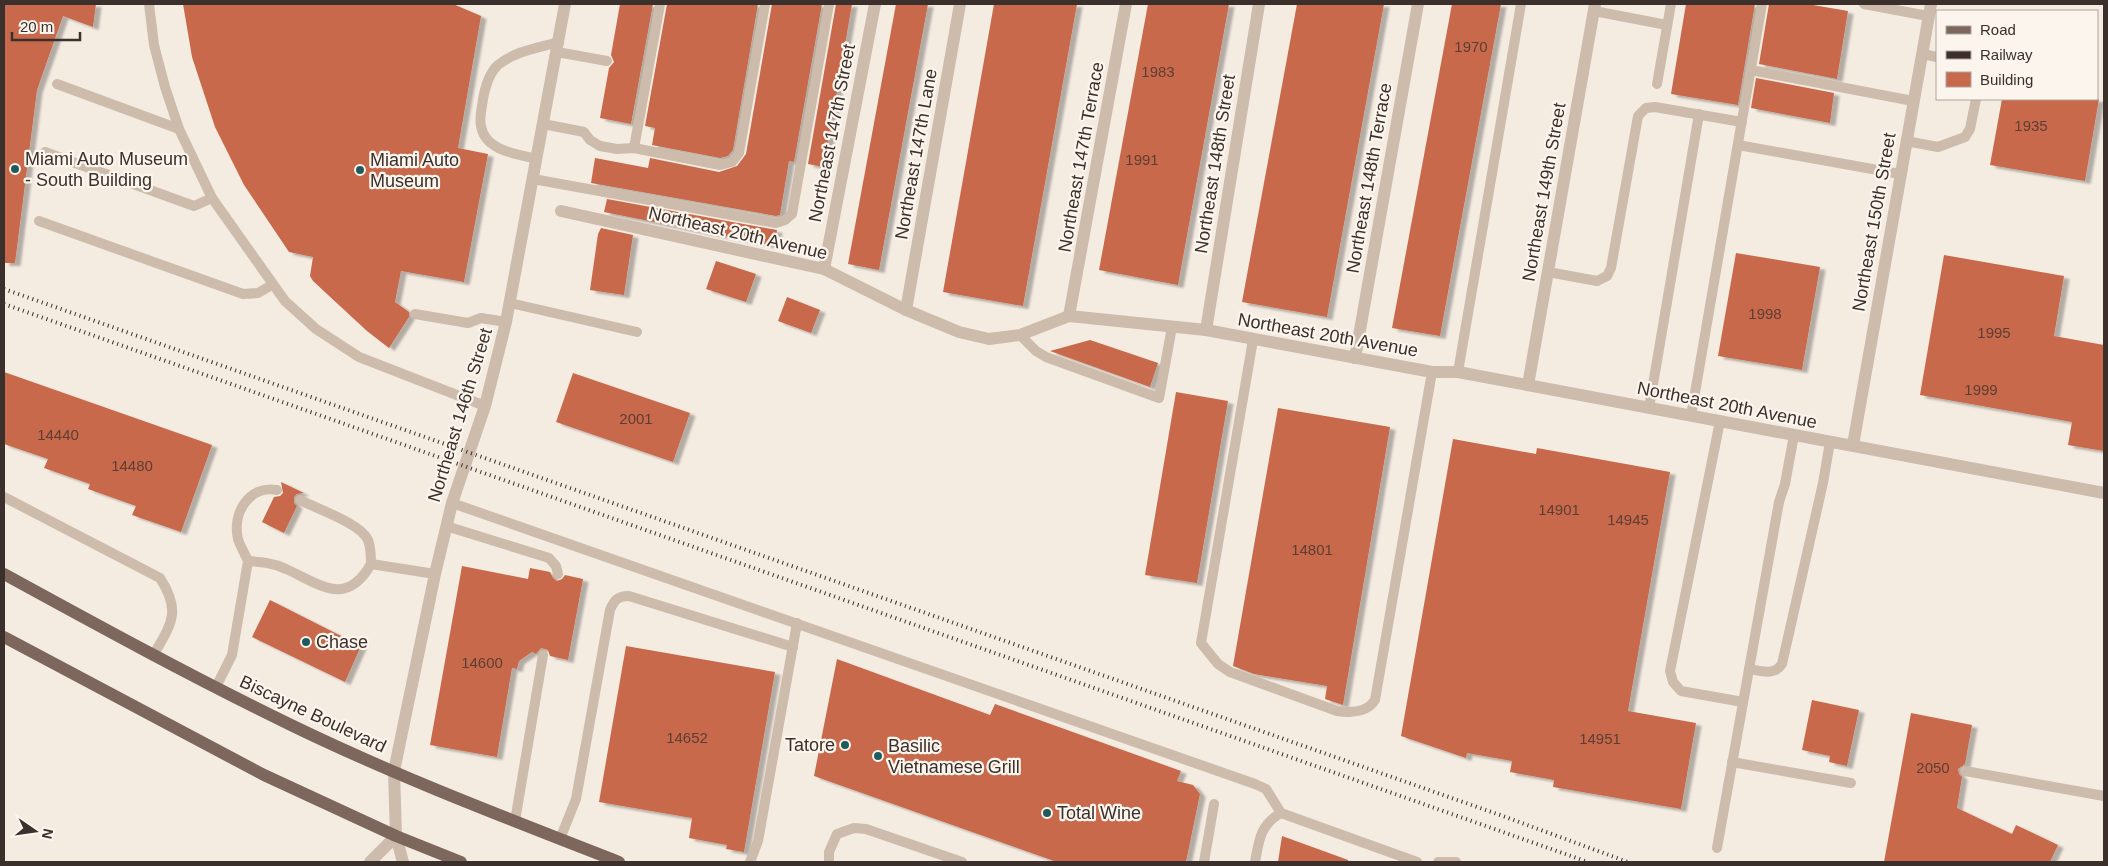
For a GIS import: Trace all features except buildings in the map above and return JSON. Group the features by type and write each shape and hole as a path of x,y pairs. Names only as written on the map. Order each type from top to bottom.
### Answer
{"main road":[{"name":"Biscayne Boulevard","path":"4,574 153,656 292,726 394,772 618,862"},
{"path":"4,638 264,775 396,836 461,862"}],"street":[{"path":"552,4 565,6"},
{"name":"Northeast 147th Street","path":"824,268 874,4"},
{"name":"Northeast 147th Lane","path":"906,310 960,4"},
{"name":"Northeast 147th Terrace","path":"1069,316 1126,4"},
{"name":"Northeast 148th Street","path":"1206,330 1259,4"},
{"name":"Northeast 148th Terrace","path":"1355,358 1418,4"},
{"name":"Northeast 146th Street","path":"403,862 396,836 394,772 446,526 485,406 506,322 565,6"},
{"name":"Northeast 149th Street","path":"1528,385 1594,8"},
{"name":"Northeast 150th Street","path":"1853,445 1930,10"},
{"name":"Northeast 20th Avenue","path":"561,211 824,268 906,310 959,332 989,339 1020,335 1069,316 1206,330 1432,372 1458,372 2104,493"},
{"path":"370,862 396,836"}],"lane":[{"path":"148,4 154,45 165,87 180,129 212,198 284,301 333,341 358,357 485,406"},
{"path":"634,148 660,4"},
{"path":"543,124 584,132 590,140 600,146 617,149 634,148 720,165 732,162 739,153 765,4"},
{"path":"533,179 776,223 785,220 792,214 829,4"},
{"path":"1458,372 1521,4"},
{"path":"1657,84 1671,4"},
{"path":"1691,416 1762,4"},
{"path":"1864,4 1930,10"},
{"path":"1594,8 1667,25"},
{"path":"537,159 503,151 486,139 480,126 484,94 492,71 515,54 558,47 607,61"},
{"path":"1922,54 1936,56"},
{"path":"1751,70 1913,101"},
{"path":"57,84 180,129"},
{"path":"1906,141 1938,147 1965,137 1970,129 1976,100"},
{"path":"1548,272 1597,281 1606,276 1611,268 1638,116 1646,108 1655,107 1742,122"},
{"path":"1649,408 1699,114"},
{"path":"1738,145 1900,174"},
{"path":"44,152 194,206 212,198"},
{"path":"39,221 243,294 258,293 272,285"},
{"path":"510,303 637,332"},
{"path":"415,314 468,323 481,318 506,322"},
{"path":"1020,335 1036,351 1046,356 1159,398 1172,327"},
{"path":"1253,340 1201,643 1218,664 1230,672 1337,711 1348,713 1371,707 1375,700 1432,372"},
{"path":"1720,421 1670,671 1673,682 1681,691 1743,702"},
{"path":"1717,848 1778,502 1785,484 1794,435"},
{"path":"1749,669 1770,673 1778,670 1782,664 1823,483 1830,442"},
{"path":"216,687 232,655 248,560 238,539 237,527 240,511 254,492 264,488 277,490"},
{"path":"4,497 160,578 167,588 173,612 171,624 153,656"},
{"path":"248,560 266,562 284,568 328,589 342,589 353,586 362,579 371,564 367,538 360,530 300,500"},
{"path":"452,503 1255,784 1266,789 1281,813 1417,862"},
{"path":"446,526 549,558 556,566 558,574"},
{"path":"371,564 435,574"},
{"path":"560,839 576,799 610,610 613,602 620,596 629,596 793,647"},
{"path":"750,862 758,841 798,623"},
{"path":"515,821 543,655"},
{"path":"1732,762 1851,783"},
{"path":"1966,771 2104,796"},
{"path":"1204,862 1214,804"},
{"path":"1255,862 1260,839 1266,824 1281,813"},
{"path":"829,862 829,852 837,834 854,828 866,829 962,862"},
{"path":"1438,862 1456,862"}],"railway":[{"path":"4,289 1500,815 1628,862"},
{"path":"4,304 1588,862"}],"place":[{"name":"Miami Auto Museum - South Building","path":"15,169"},
{"name":"Miami Auto Museum","path":"360,170"},
{"name":"Chase","path":"306,642"},
{"name":"Tatore","path":"845,745"},
{"name":"Basilic Vietnamese Grill","path":"878,756"},
{"name":"Total Wine","path":"1047,813"}]}
